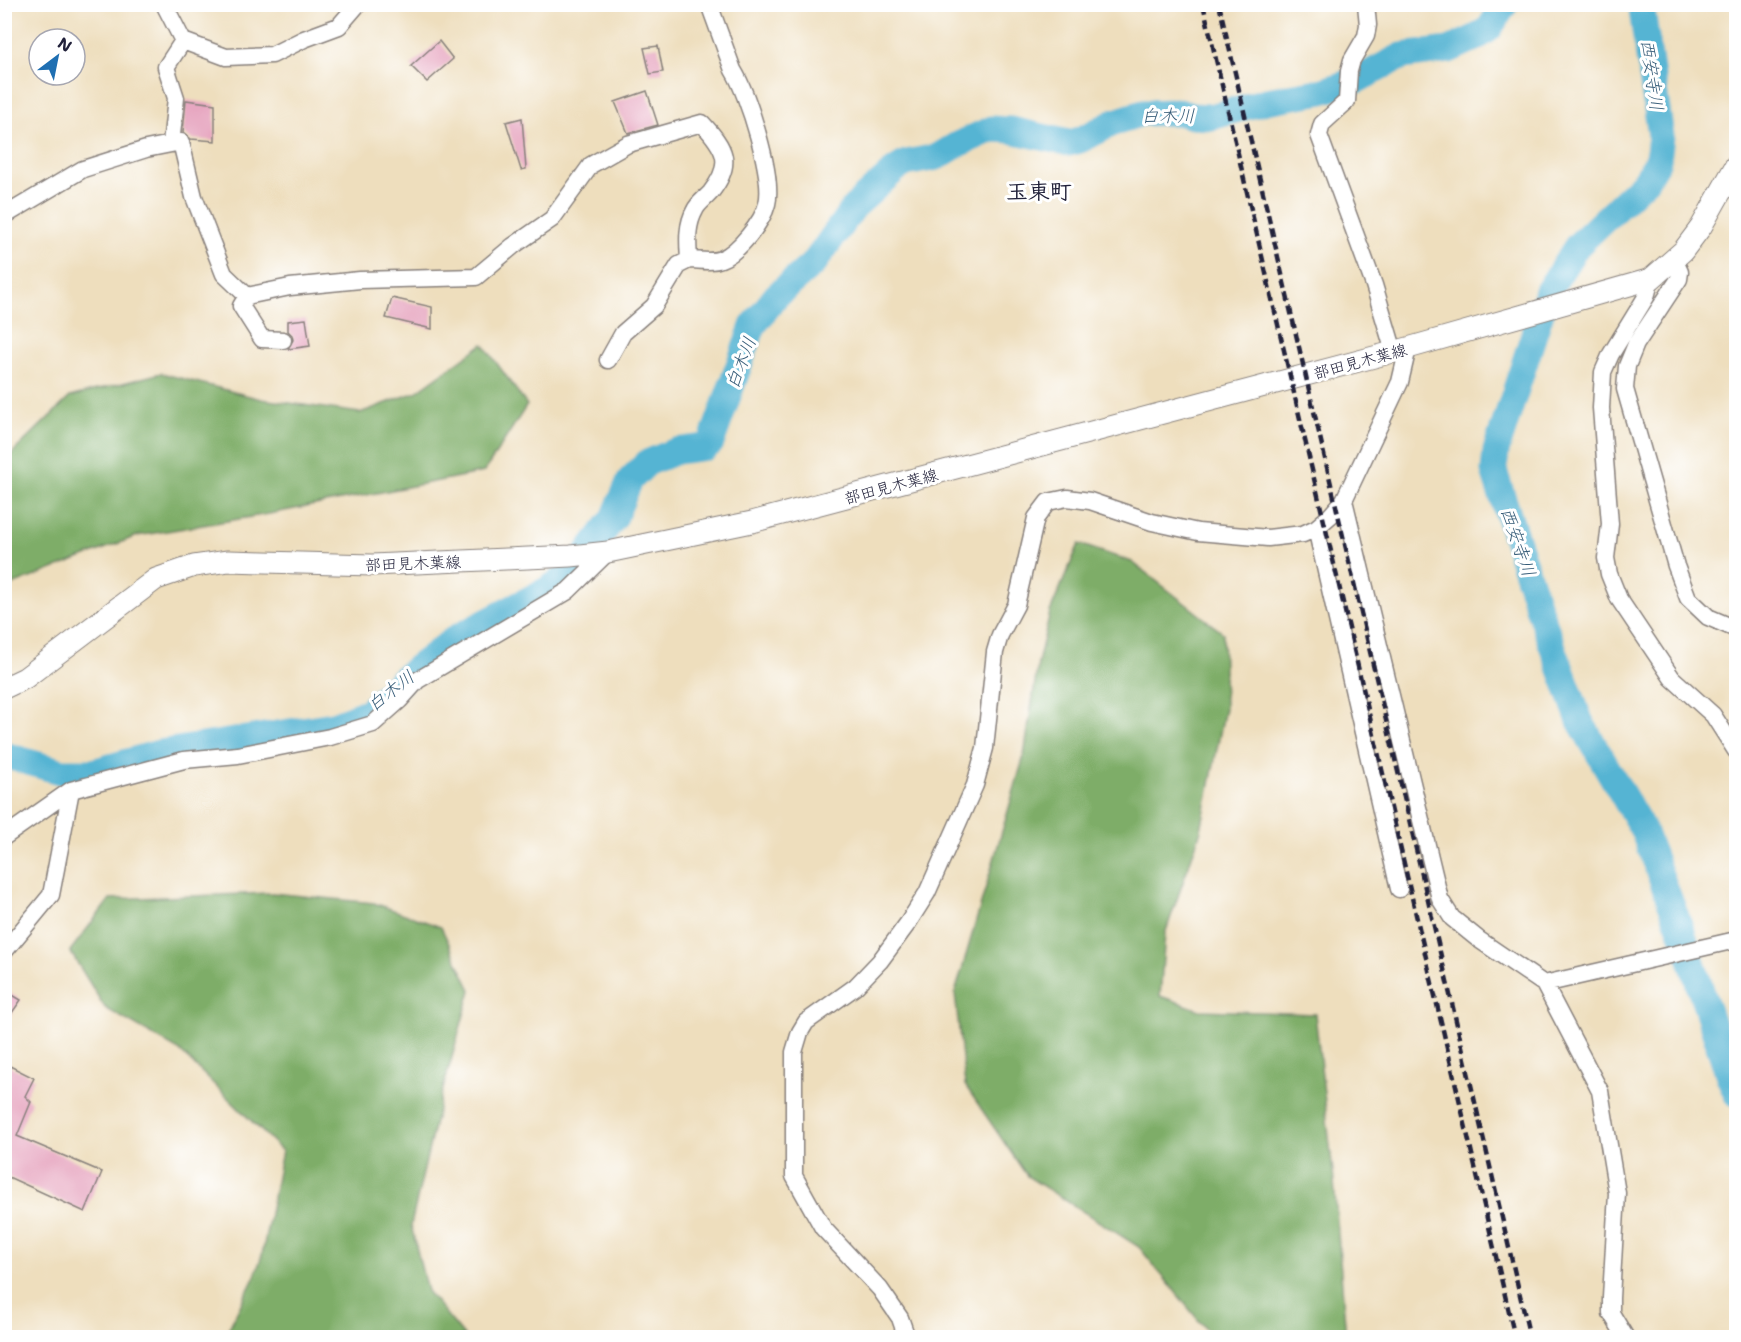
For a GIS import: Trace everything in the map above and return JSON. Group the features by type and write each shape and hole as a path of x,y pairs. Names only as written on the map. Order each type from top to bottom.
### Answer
{"main road":[{"name":"部田見木葉線","path":"4,688 25,678 156,579 194,566 228,561 372,565 571,556 603,552 752,522 1401,350 1651,279 1683,251 1701,227 1737,165"}],"street":[{"path":"164,4 183,41 226,57 272,55 304,39 339,26 358,4"},
{"path":"608,360 623,333 654,306 679,265 689,260 719,261 734,253 750,235 767,204 768,179 754,127 738,78 709,4"},
{"path":"907,1338 900,1318 880,1289 823,1228 794,1176 794,1052 800,1032 806,1022 855,987 880,961 927,892 975,784 985,748 995,652 1000,635 1016,605 1036,518 1048,502 1066,498 1090,501 1152,522 1198,532 1268,538 1303,534 1316,528 1344,500 1400,382 1401,350 1374,285 1319,135 1322,124 1347,101 1352,60 1366,36 1368,25 1366,4"},
{"path":"171,144 176,98 166,67 183,41"},
{"path":"283,340 262,339 241,306 248,296 290,287 360,280 476,277 513,246 552,219 591,165 628,144 702,123 720,142 725,158 722,176 695,208 687,229 689,260"},
{"path":"4,216 83,169 137,151 182,142 194,197 224,274 248,296"},
{"path":"1674,259 1680,272 1679,279 1636,344 1627,366 1625,389 1676,566 1688,598 1708,617 1737,629"},
{"path":"1651,279 1646,297 1602,372 1601,408 1610,524 1606,558 1618,599 1672,678 1713,715 1737,751"},
{"path":"1344,500 1440,899 1452,918 1478,939 1544,984 1600,1091 1617,1193 1611,1312 1626,1338"},
{"path":"1316,528 1400,889"},
{"path":"4,837 71,790 184,760 238,755 296,744 373,724 418,680 568,591 603,552"},
{"path":"4,952 51,895 71,790"},
{"path":"1544,984 1737,940"}],"green space":[{"path":"483,344 527,405 484,472 269,514 137,536 5,588 5,460 70,397 161,373 261,399 360,413 416,392"},
{"path":"1079,544 1132,562 1223,633 1225,708 1201,830 1165,934 1160,996 1200,1010 1315,1014 1334,1181 1346,1337 1209,1337 1208,1332 1139,1247 1027,1176 965,1085 955,993 1024,756 1038,663 1050,612"},
{"path":"272,893 374,903 441,927 471,990 441,1096 411,1225 427,1291 465,1337 228,1337 229,1328 255,1276 262,1255 282,1151 179,1050 105,1008 70,951 110,899"}],"building":[{"path":"439,41 453,59 427,82 411,66"},
{"path":"658,46 663,72 650,74 644,48"},
{"path":"647,91 658,125 628,133 615,102"},
{"path":"186,100 215,104 215,141 191,139 183,132"},
{"path":"522,118 526,169 521,170 506,122"},
{"path":"392,298 432,307 432,329 386,318"},
{"path":"306,319 310,346 288,349 293,340 288,331 288,321"},
{"path":"4,990 21,1000 4,1024"},
{"path":"4,1063 34,1078 25,1096 31,1102 17,1136 102,1172 85,1212 4,1175"}],"waterway":[{"name":"白木川","path":"4,755 63,772 93,772 159,753 333,725 369,711 405,677 456,638 547,590 571,574 614,518 630,480 647,463 676,451 706,447 711,443 753,326 776,296 814,263 854,207 896,169 906,163 937,157 992,129 1011,130 1069,143 1080,140 1115,122 1142,113 1178,112 1192,116 1211,117 1266,101 1323,91 1357,80 1402,56 1449,50 1477,37 1489,29 1505,4"},
{"name":"西安寺川","path":"1641,4 1661,136 1658,160 1646,180 1577,246 1548,291 1496,451 1494,471 1539,610 1580,721 1643,830 1684,938 1736,1093"}],"railway":[{"path":"1203,4 1515,1338"},
{"path":"1219,4 1530,1338"}],"district":[{"name":"玉東町","path":"1039,191"}]}
